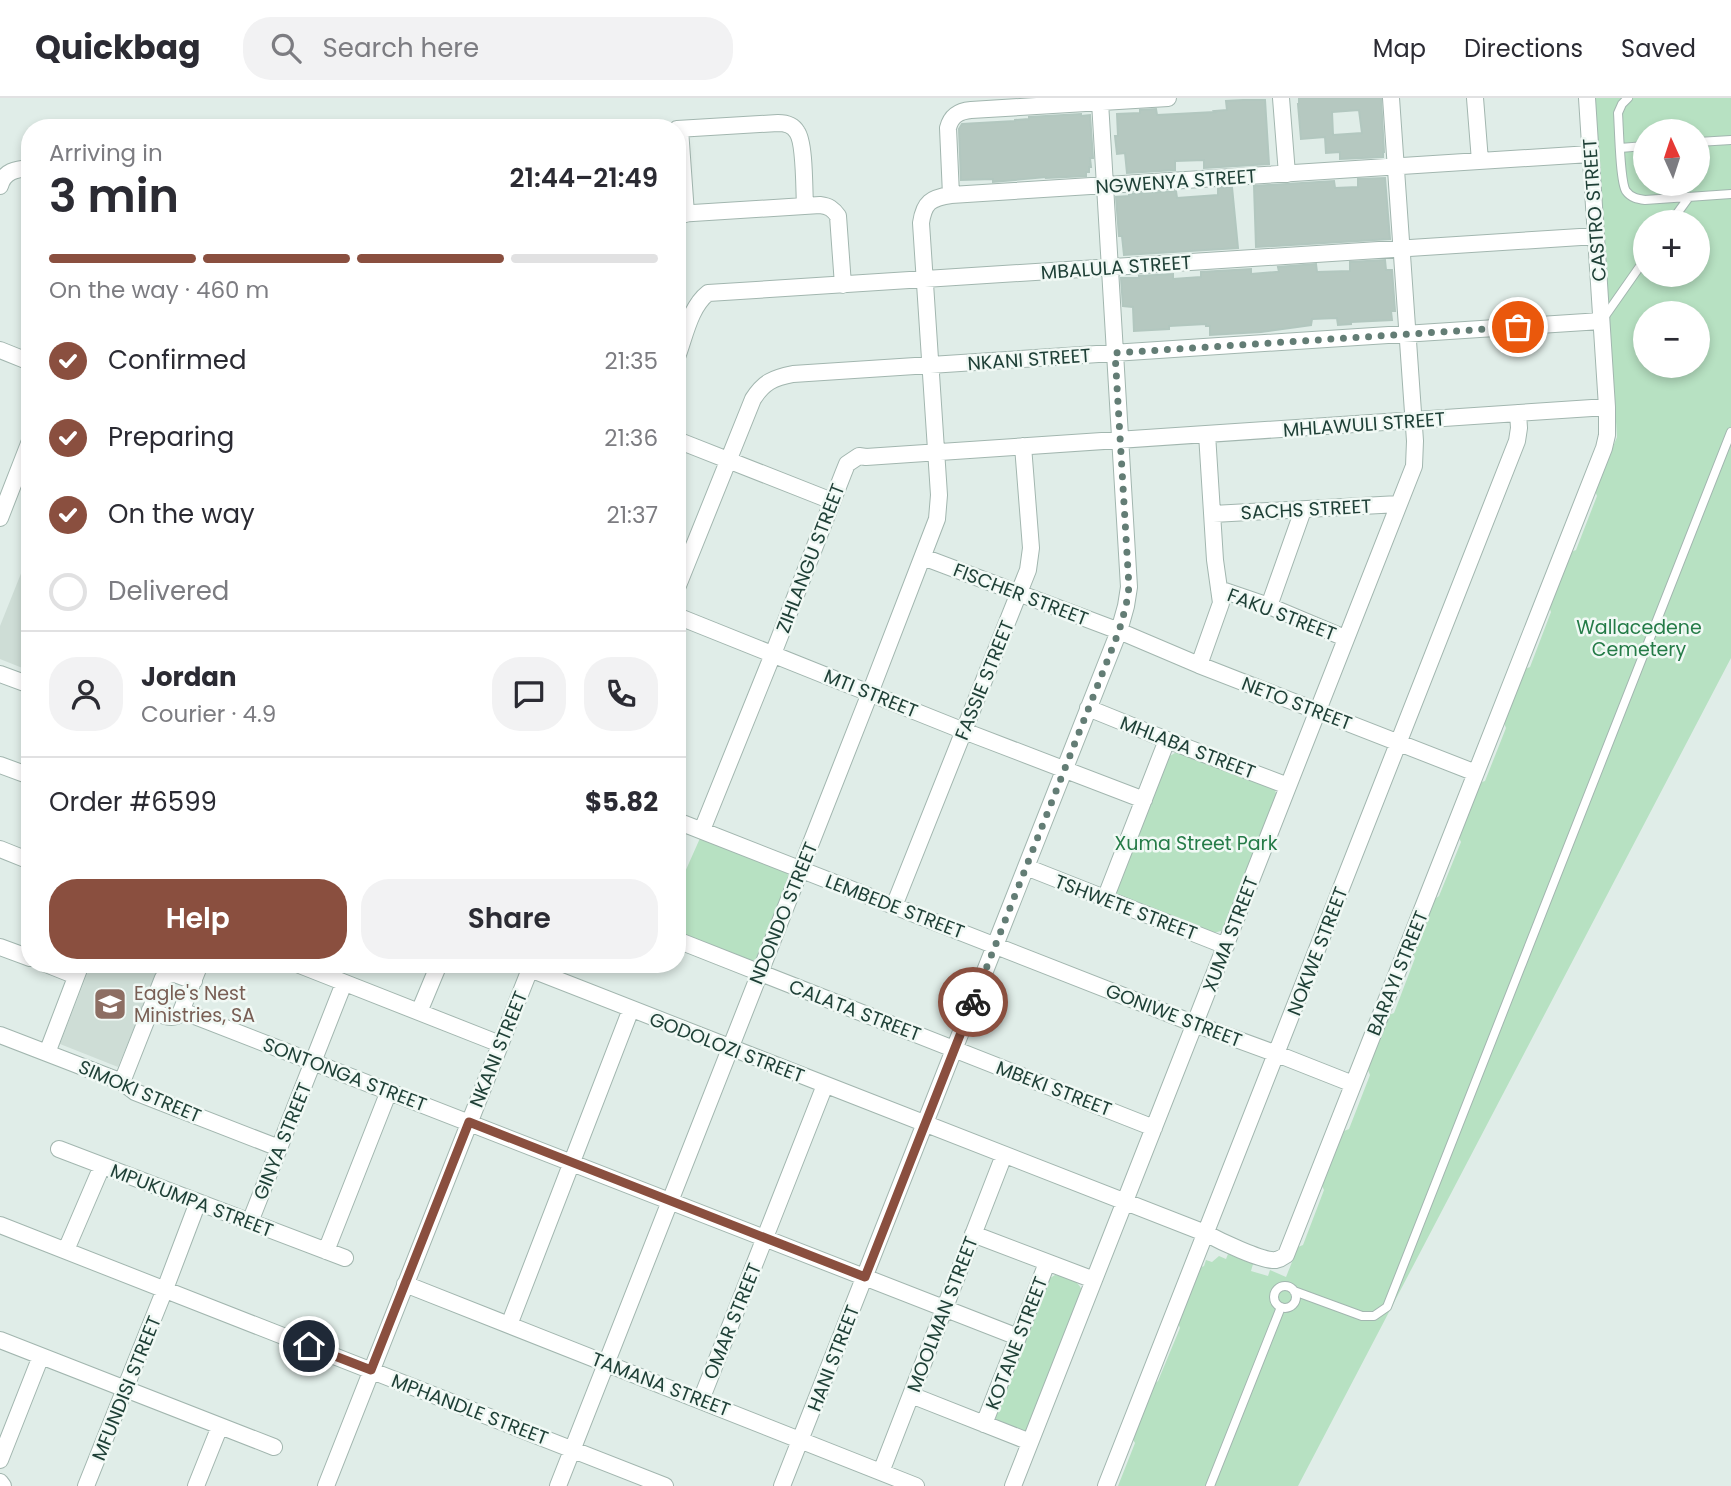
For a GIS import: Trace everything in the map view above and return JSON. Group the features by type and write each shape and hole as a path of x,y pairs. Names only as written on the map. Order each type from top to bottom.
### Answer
{"street":[{"path":"951,195 948,128 951,119 960,112 1168,98"},
{"path":"1281,98 1287,174"},
{"name":"XUMA STREET","path":"1013,1486 1413,466 1414,420 1391,98"},
{"path":"1475,98 1480,161"},
{"name":"CASTRO STREET","path":"1587,98 1601,321"},
{"name":"HANI STREET","path":"782,1486 1119,631 1126,606 1129,587 1100,102"},
{"path":"686,129 778,123 792,127 801,142 805,206"},
{"name":"NGWENYA STREET","path":"931,365 921,223 923,210 934,198 1590,154"},
{"path":"0,186 6,174 21,170"},
{"path":"686,214 828,206 838,216 843,285"},
{"name":"MBALULA STREET","path":"686,333 695,309 708,293 1596,236"},
{"name":"NKANI STREET","path":"686,566 754,399 760,388 779,377 1601,321"},
{"name":"BARAYI STREET","path":"925,1124 1266,1259 1277,1260 1286,1255 1599,460 1607,435 1601,321"},
{"path":"0,350 21,358"},
{"name":"NDONDO STREET","path":"558,1486 937,519 937,452 931,365"},
{"name":"MHLAWULI STREET","path":"1120,440 1607,407"},
{"name":"NOKWE STREET","path":"1106,1486 1517,441 1518,413"},
{"path":"1199,665 1221,603 1215,560 1207,434"},
{"name":"ZIHLANGU STREET","path":"702,830 847,464 859,456 1120,440"},
{"path":"686,444 832,501"},
{"name":"FASSIE STREET","path":"894,906 1028,570 1031,548 1023,446"},
{"path":"0,518 21,464"},
{"name":"SACHS STREET","path":"1213,514 1399,505"},
{"path":"1269,606 1303,510"},
{"name":"FISCHER STREET","path":"923,557 1119,631"},
{"name":"FAKU STREET","path":"1219,589 1269,606 1345,638"},
{"name":"MTI STREET","path":"686,620 1144,800"},
{"name":"NETO STREET","path":"1119,631 1476,773"},
{"path":"0,674 21,682"},
{"name":"MHLABA STREET","path":"1088,708 1288,786"},
{"path":"1105,899 1167,740"},
{"path":"0,765 21,773"},
{"name":"LEMBEDE STREET","path":"686,824 995,945"},
{"path":"0,849 21,857"},
{"name":"TSHWETE STREET","path":"1026,867 1226,946"},
{"name":"CALATA STREET","path":"686,944 954,1049"},
{"name":"GONIWE STREET","path":"995,945 1353,1084"},
{"path":"0,947 21,955"},
{"path":"47,1053 78,973"},
{"path":"150,1010 173,1018 180,1014 197,973"},
{"path":"320,973 500,1044"},
{"path":"419,1012 435,973"},
{"name":"NKANI STREET","path":"326,1486 529,973"},
{"name":"GODOLOZI STREET","path":"545,973 925,1124"},
{"path":"122,1082 162,980 167,974 174,974 194,981"},
{"name":"GINYA STREET","path":"250,1222 344,982"},
{"path":"509,1325 631,1009"},
{"name":"SONTONGA STREET","path":"182,1011 1018,1337"},
{"name":"SIMOKI STREET","path":"0,1035 122,1082 135,1092 279,1148"},
{"name":"MBEKI STREET","path":"954,1049 1154,1128"},
{"name":"OMAR STREET","path":"701,1400 825,1085"},
{"path":"326,1251 389,1091"},
{"name":"MPUKUMPA STREET","path":"59,1149 345,1258"},
{"name":"MOOLMAN STREET","path":"881,1472 1004,1155"},
{"path":"66,1250 102,1166"},
{"name":"MFUNDISI STREET","path":"86,1486 198,1202"},
{"name":"MPHANDLE STREET","path":"0,1224 666,1486"},
{"path":"974,1234 1094,1280"},
{"name":"KOTANE STREET","path":"984,1424 1047,1263"},
{"name":"TAMANA STREET","path":"405,1284 916,1486"},
{"path":"0,1340 274,1447"},
{"path":"0,1460 41,1356"},
{"path":"911,1395 1030,1442"},
{"path":"196,1486 220,1426"}],"lane":[{"path":"1628,98 1618,113 1623,184 1629,195 1646,200 1731,194"},
{"path":"1710,141 1731,140"},
{"path":"1620,148 1633,147"},
{"path":"1680,210 1689,197"},
{"path":"1601,321 1633,277"},
{"path":"1294,1291 1296,1297 1292,1306 1286,1308 1276,1304 1275,1292 1284,1286 1362,1316 1374,1316 1387,1307 1731,432"},
{"path":"1210,1486 1281,1307"}],"shaded area":[{"path":"21,574 21,667 0,659 0,626"},
{"name":"Eagle's Nest Ministries, SA","path":"88,973 156,973 118,1067 60,1044"}],"green space":[{"name":"Wallacedene Cemetery","path":"1595,98 1731,98 1731,658 1298,1486 1118,1486 1135,1443 1132,1438 1180,1328 1178,1323 1199,1268 1204,1266 1206,1260 1212,1262 1219,1256 1226,1259 1228,1254 1253,1264 1251,1271 1268,1276 1270,1270 1286,1277 1298,1247 1303,1245 1324,1190 1322,1186 1344,1131 1349,1129 1389,1015 1394,1013 1415,958 1413,953 1461,842 1459,838 1479,783 1485,781 1525,669 1530,667 1551,612 1549,607 1571,552 1576,550 1597,496 1595,491 1617,437"},
{"name":"Xuma Street Park","path":"1175,753 1272,787 1277,797 1224,930 1214,933 1117,895 1116,892 1168,757"},
{"path":"701,836 787,872 789,879 760,956 750,961 686,937 686,870"},
{"path":"1055,1275 1075,1282 1082,1292 1028,1430 1020,1432 997,1422 994,1414 1047,1280"}],"building":[{"path":"1299,98 1381,98 1383,157 1340,159 1340,152 1326,153 1325,137 1301,139","holes":["1359,110 1362,133 1333,135 1332,112"]},
{"path":"1265,100 1269,164 1204,168 1204,160 1175,161 1175,170 1127,173 1125,153 1117,154 1117,114 1156,109 1157,115 1215,112 1227,110 1226,101"},
{"path":"1090,115 1093,158 1090,158 1091,167 1086,176 993,182 993,179 961,180 959,129 962,124"},
{"path":"1385,178 1390,239 1256,247 1254,186 1334,181 1335,188 1358,187 1358,179"},
{"path":"1232,187 1238,248 1124,255 1122,236 1119,236 1116,197 1176,191 1177,198 1218,195 1218,188"},
{"path":"1385,260 1386,270 1392,270 1395,311 1391,311 1392,320 1338,325 1337,318 1312,319 1311,325 1210,335 1210,326 1206,324 1134,331 1133,307 1123,306 1121,278 1173,274 1173,279 1201,277 1201,272 1251,269 1251,274 1279,272 1278,267 1316,264 1317,272 1350,271 1350,262"}],"way so far":[{"path":"973,1002 1119,631 1126,606 1129,587 1115,353 1518,327"}],"place":[{"name":"Eagle's Nest Ministries, SA","path":"110,1004"}],"route":[{"path":"309,1346 371,1370 469,1122 865,1277 973,1002"}]}
